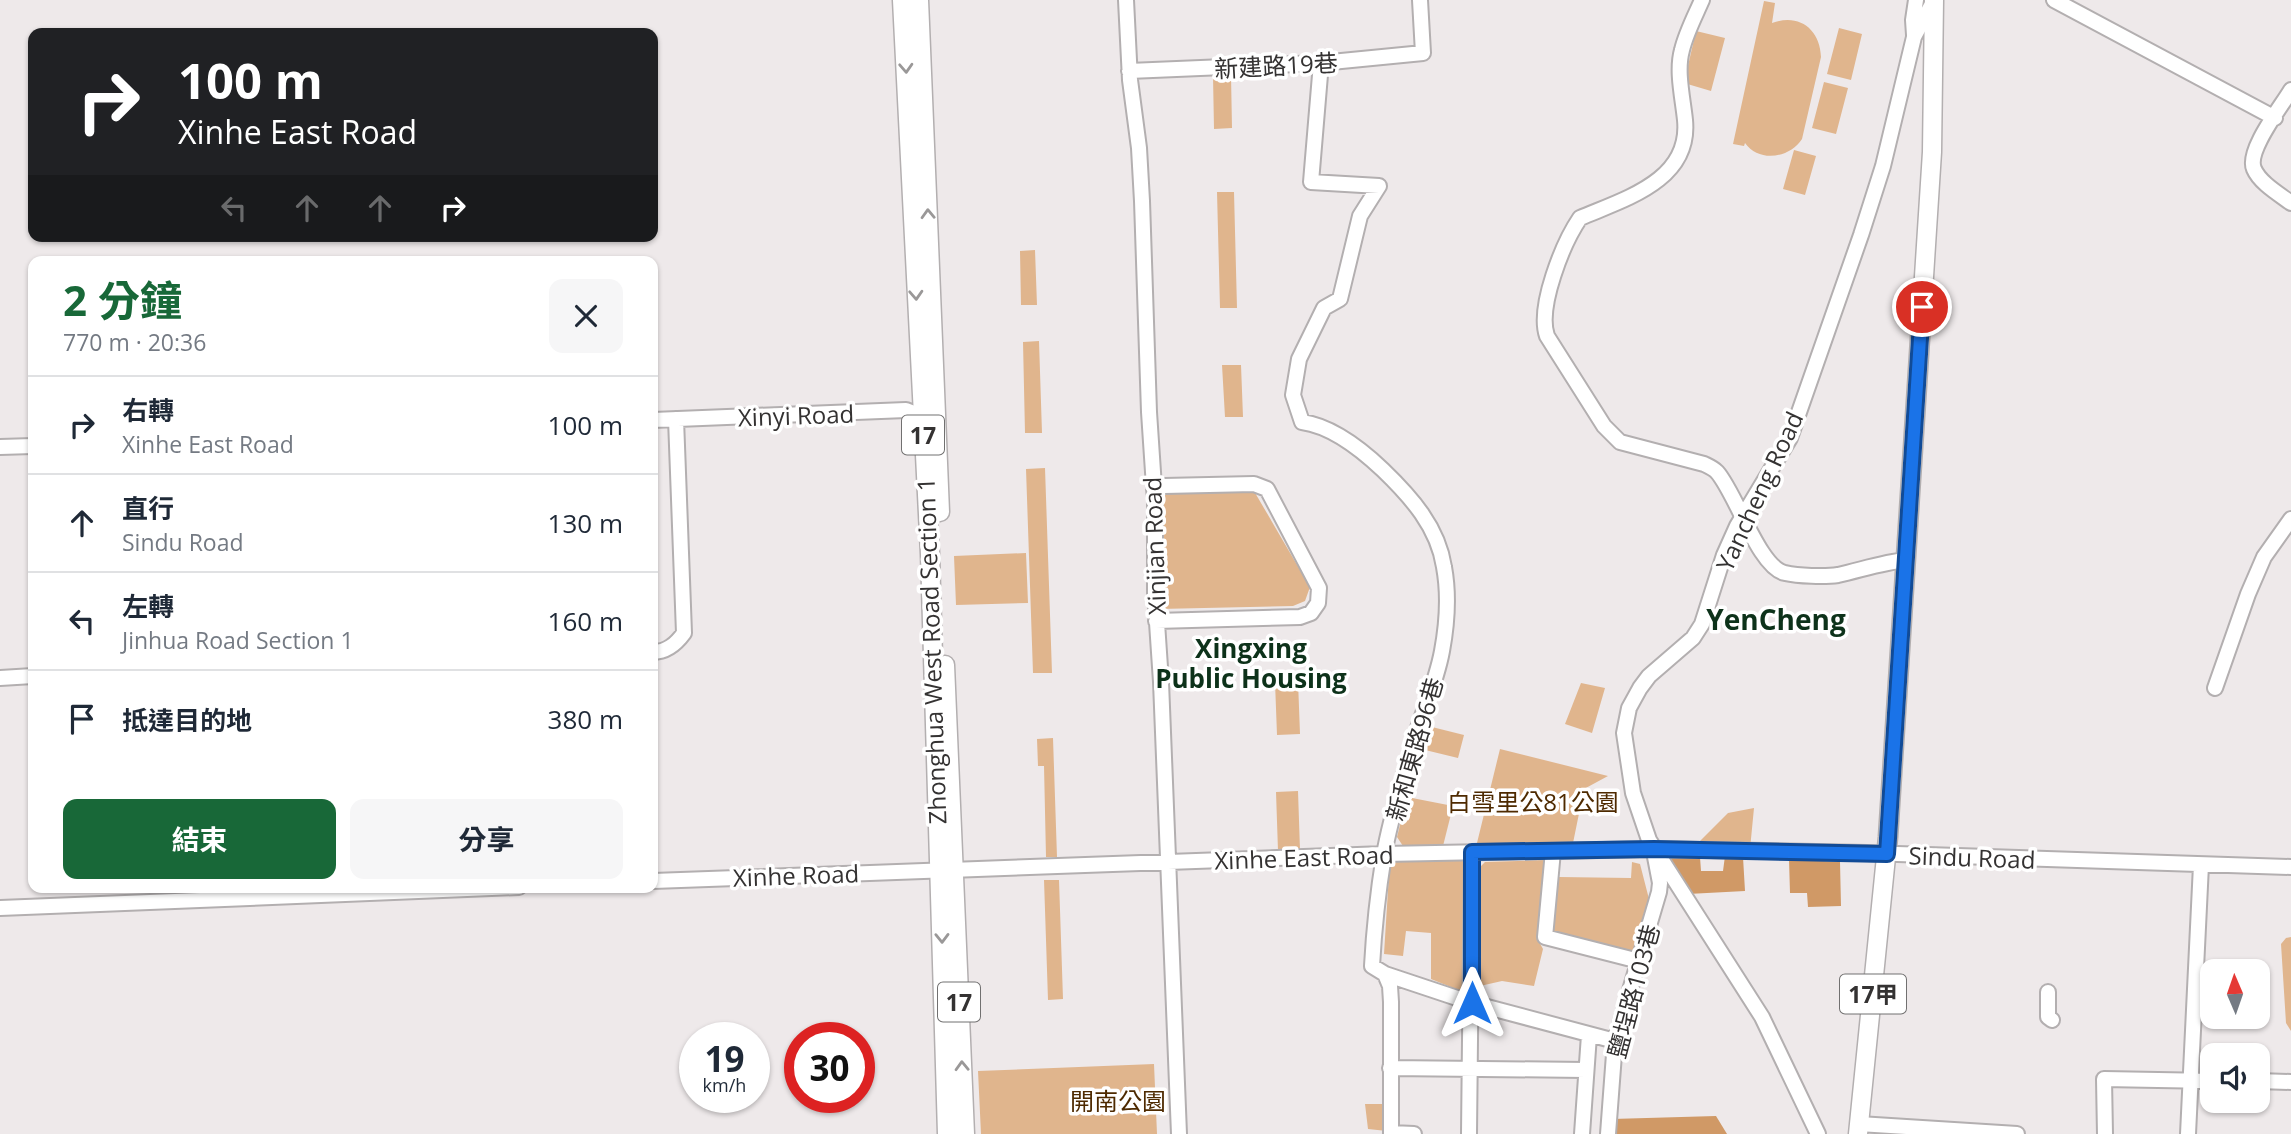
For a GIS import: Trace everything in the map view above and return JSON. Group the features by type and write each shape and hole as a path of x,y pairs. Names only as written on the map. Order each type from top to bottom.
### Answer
{"main road":[{"name":"Zhonghua West Road Section 1","path":"902,0 929,418"},
{"name":"Zhonghua West Road Section 1","path":"919,0 929,418 947,870 965,1134"},
{"name":"17甲","path":"1858,1129 1887,854 1932,152 1934,0"},
{"name":"Zhonghua West Road Section 1","path":"947,870 947,1134"}],"street":[{"name":"Xinjian Road","path":"1126,0 1129,71 1139,148 1142,201 1154,489 1156,621 1179,1134"},
{"name":"新建路19巷","path":"1129,71 1321,63 1423,53 1420,0"},
{"path":"1702,0 1681,52 1684,144 1670,170 1646,190 1580,218 1551,283 1545,321 1547,336 1604,426 1620,442 1704,464 1715,470 1749,531 1778,571 1836,575 1906,560"},
{"name":"Yancheng Road","path":"1914,37 1916,0"},
{"name":"Yancheng Road","path":"1818,1134 1762,1017 1654,849 1633,793 1624,733 1629,708 1649,676 1693,638 1702,624 1724,555 1743,517 1790,438 1884,166 1914,37 1934,0"},
{"path":"2054,0 2275,118"},
{"name":"新和東路96巷","path":"1321,63 1311,182 1379,186 1360,216 1340,299 1324,309 1299,359 1293,395 1302,422 1315,424 1371,459 1402,488 1432,527 1444,565 1447,601 1442,652 1418,724 1384,853 1372,966 1385,974"},
{"path":"2291,90 2253,153 2252,167 2260,178 2291,203"},
{"name":"Xinyi Road","path":"658,420 906,410 929,418"},
{"path":"658,652 676,645 684,633 676,419"},
{"path":"0,447 28,446"},
{"path":"1154,489 1164,486 1254,484 1267,489 1319,587 1318,603 1311,613 1300,617 1156,621"},
{"path":"2215,688 2264,557 2291,519"},
{"path":"0,678 28,677"},
{"name":"Xinhe East Road","path":"947,870 1384,853 1654,849"},
{"name":"Sindu Road","path":"1654,849 2291,867"},
{"name":"鹽埕路103巷","path":"1608,1134 1615,1041 1660,883 1654,849"},
{"path":"1553,851 1545,937 1639,961"},
{"path":"1469,1134 1472,852"},
{"path":"2188,1134 2200,865"},
{"name":"Xinhe Road","path":"658,881 947,870"},
{"path":"0,908 371,893"},
{"path":"1385,974 1472,1003 1615,1041"},
{"path":"1385,974 1390,986 1391,1133 1414,1134"},
{"path":"2048,992 2048,1017 2052,1020"},
{"name":"鹽埕路103巷","path":"1582,1134 1590,1035"},
{"path":"1390,1068 1586,1070"},
{"path":"2105,1134 2104,1079 2200,1080"},
{"path":"2270,1081 2291,1082"},
{"path":"1858,1129 2017,1134"}],"green space":[{"path":"1764,1 1775,3 1772,23 1791,20 1812,31 1817,38 1821,57 1802,139 1790,150 1774,156 1758,153 1745,143 1744,146 1733,144"},
{"path":"1839,28 1862,34 1851,80 1827,74"},
{"path":"1696,31 1725,38 1711,91 1684,83"},
{"path":"1231,75 1232,128 1214,129 1213,76"},
{"path":"1824,82 1848,88 1836,134 1812,128"},
{"path":"1794,150 1816,156 1805,195 1783,189"},
{"path":"1217,192 1234,192 1237,308 1220,308"},
{"path":"1035,250 1037,305 1021,305 1020,251"},
{"path":"1039,341 1042,433 1025,433 1023,342"},
{"path":"1222,365 1241,365 1243,417 1225,417"},
{"path":"1045,468 1052,673 1033,673 1026,469"},
{"path":"1254,491 1310,587 1305,601 1293,606 1159,609 1156,494"},
{"path":"1026,553 1028,603 956,605 954,556"},
{"path":"1298,681 1300,734 1277,735 1275,682"},
{"path":"1581,683 1605,688 1592,733 1565,724"},
{"path":"1432,727 1464,735 1458,758 1421,749 1425,731"},
{"path":"1053,738 1057,857 1046,857 1044,766 1038,766 1037,739"},
{"name":"白雪里公81公園","path":"1500,749 1608,776 1584,789 1573,843 1476,847"},
{"path":"1298,791 1300,850 1278,851 1276,792"},
{"path":"1407,797 1453,806 1443,846 1403,846 1397,837"},
{"path":"1754,808 1750,849 1695,846 1728,813"},
{"path":"1471,855 1468,994 1431,979 1431,933 1406,931 1403,956 1384,954 1390,858"},
{"path":"1545,860 1537,938 1543,949 1534,986 1502,981 1480,986 1480,867 1485,862"},
{"path":"1632,862 1640,864 1649,899 1638,958 1552,933 1559,877 1631,878"},
{"path":"1044,880 1059,880 1063,999 1048,1000"},
{"path":"2291,937 2291,1031 2286,1023 2281,944"},
{"name":"開南公園","path":"1154,1064 1157,1134 981,1134 978,1071"},
{"path":"1365,1104 1387,1104 1387,1131 1368,1129"}],"shaded area":[{"path":"1667,856 1700,857 1701,871 1723,871 1725,856 1743,857 1745,891 1688,894"},
{"path":"1789,859 1840,862 1841,906 1808,907 1807,893 1790,893"},
{"path":"1716,1116 1727,1134 1612,1134 1612,1119"}],"district":[{"name":"YenCheng","path":"1776,619"},
{"name":"Xingxing Public Housing","path":"1251,663"}],"route":[{"path":"1472,1003 1472,852 1654,849 1887,854 1922,307"}]}
